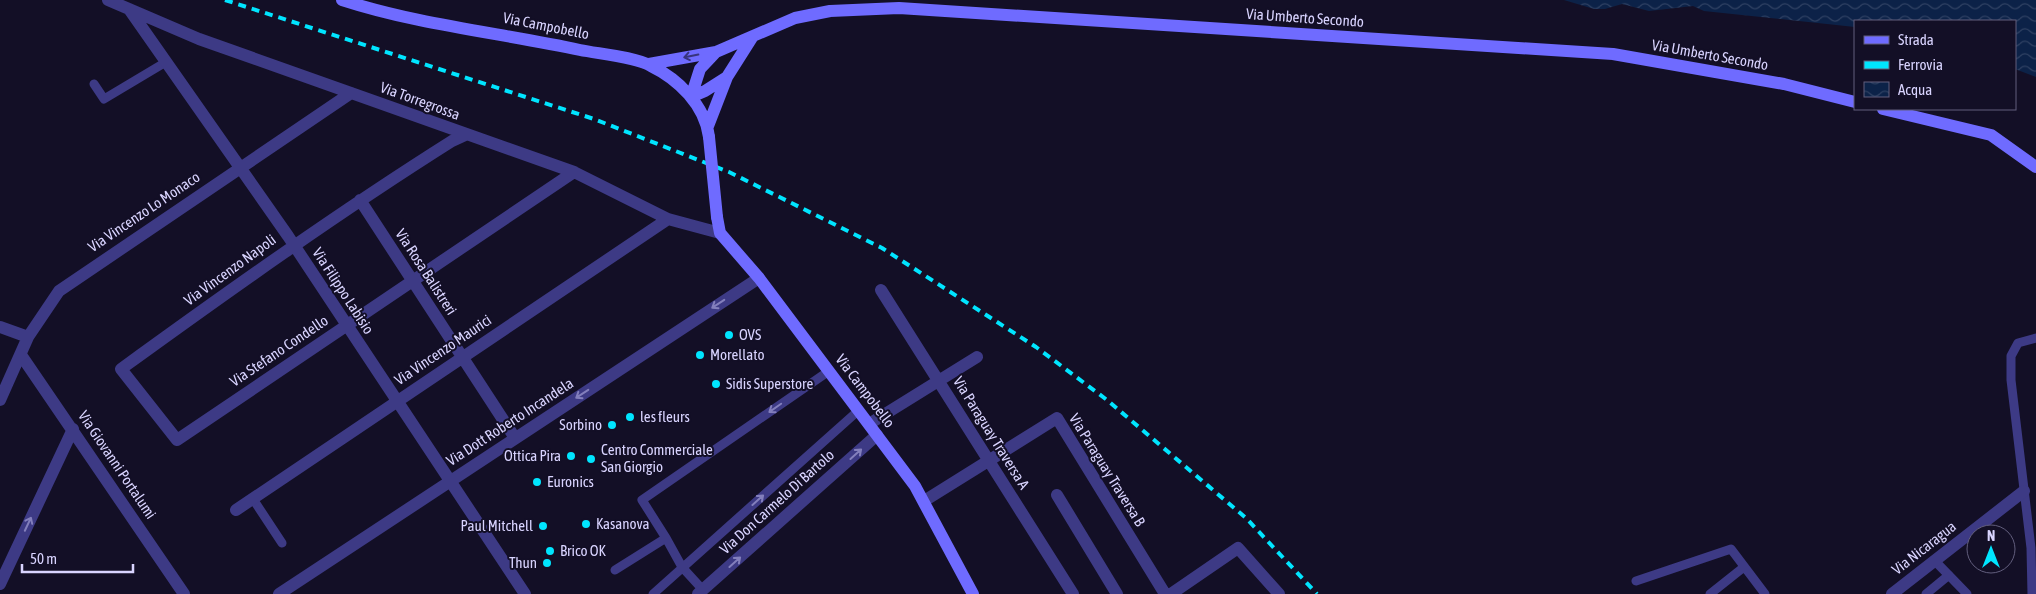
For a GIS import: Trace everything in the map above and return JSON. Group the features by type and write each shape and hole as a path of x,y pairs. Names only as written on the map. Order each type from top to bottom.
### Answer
{"main road":[{"name":"Via Campobello","path":"342,0 371,9 542,41 649,64 672,78 691,97 708,131 720,233 759,278 916,486 973,594"},
{"name":"Via Umberto Secondo","path":"716,52 795,18 830,11 898,8 1613,54 1784,84 1854,102"},
{"path":"708,131 727,77 753,36"},
{"path":"649,64 716,52"},
{"path":"691,97 700,68 716,52"},
{"path":"691,97 727,77"},
{"path":"1887,110 1991,135 2036,167"}],"street":[{"name":"Via Torregrossa","path":"108,0 199,39 465,135 574,172 668,219 720,233"},
{"name":"Via Filippo Labisio","path":"129,9 294,244 524,594"},
{"name":"Via Vincenzo Lo Monaco","path":"0,400 28,337 59,291 351,93"},
{"name":"Via Vincenzo Napoli","path":"121,369 294,244 360,200 465,135"},
{"name":"Via Stefano Condello","path":"121,369 177,440 574,172"},
{"name":"Via Rosa Balistreri","path":"360,200 516,438"},
{"name":"Via Vincenzo Maurici","path":"236,510 668,219"},
{"name":"Via Dott Roberto Incandela","path":"279,594 759,278"},
{"name":"Via Paraguay Traversa A","path":"881,290 1073,594"},
{"path":"0,327 28,337"},
{"name":"Via Giovanni Portalumi","path":"21,355 184,594"},
{"path":"869,424 977,357"},
{"name":"Via Paraguay Traversa B","path":"924,502 1057,418 1165,594"},
{"path":"0,584 73,429"},
{"name":"Via Don Carmelo Di Bartolo","path":"701,592 878,435"},
{"name":"Via Nicaragua","path":"1892,594 2024,491"},
{"path":"1057,496 1117,594"},
{"path":"1171,594 1238,548 1279,594"}],"lane":[{"path":"94,84 104,99 166,62"},
{"path":"2032,594 2031,548 2012,380 2012,356 2018,343 2036,338"},
{"path":"701,592 682,567 642,500 829,371"},
{"path":"653,594 859,410"},
{"path":"253,499 282,543"},
{"path":"615,570 666,538"},
{"path":"1636,581 1731,549 1765,594"},
{"path":"1934,560 1966,594"},
{"path":"1710,594 1744,567"},
{"path":"1926,594 1949,575"}],"water":[{"path":"1564,0 2036,0 2036,77 2016,69 2016,20 1854,20 1854,27 1704,11 1693,6 1649,11 1622,4 1605,9 1594,9"}],"railway":[{"path":"225,0 594,119 729,172 882,248 1036,347 1107,400 1246,518 1317,594"}],"place":[{"name":"OVS","path":"729,335"},
{"name":"Morellato","path":"700,355"},
{"name":"Sidis Superstore","path":"716,384"},
{"name":"les fleurs","path":"630,417"},
{"name":"Sorbino","path":"612,425"},
{"name":"Ottica Pira","path":"571,456"},
{"name":"Centro Commerciale San Giorgio","path":"591,459"},
{"name":"Euronics","path":"537,482"},
{"name":"Kasanova","path":"586,524"},
{"name":"Paul Mitchell","path":"543,526"},
{"name":"Brico OK","path":"550,551"},
{"name":"Thun","path":"547,563"}]}
